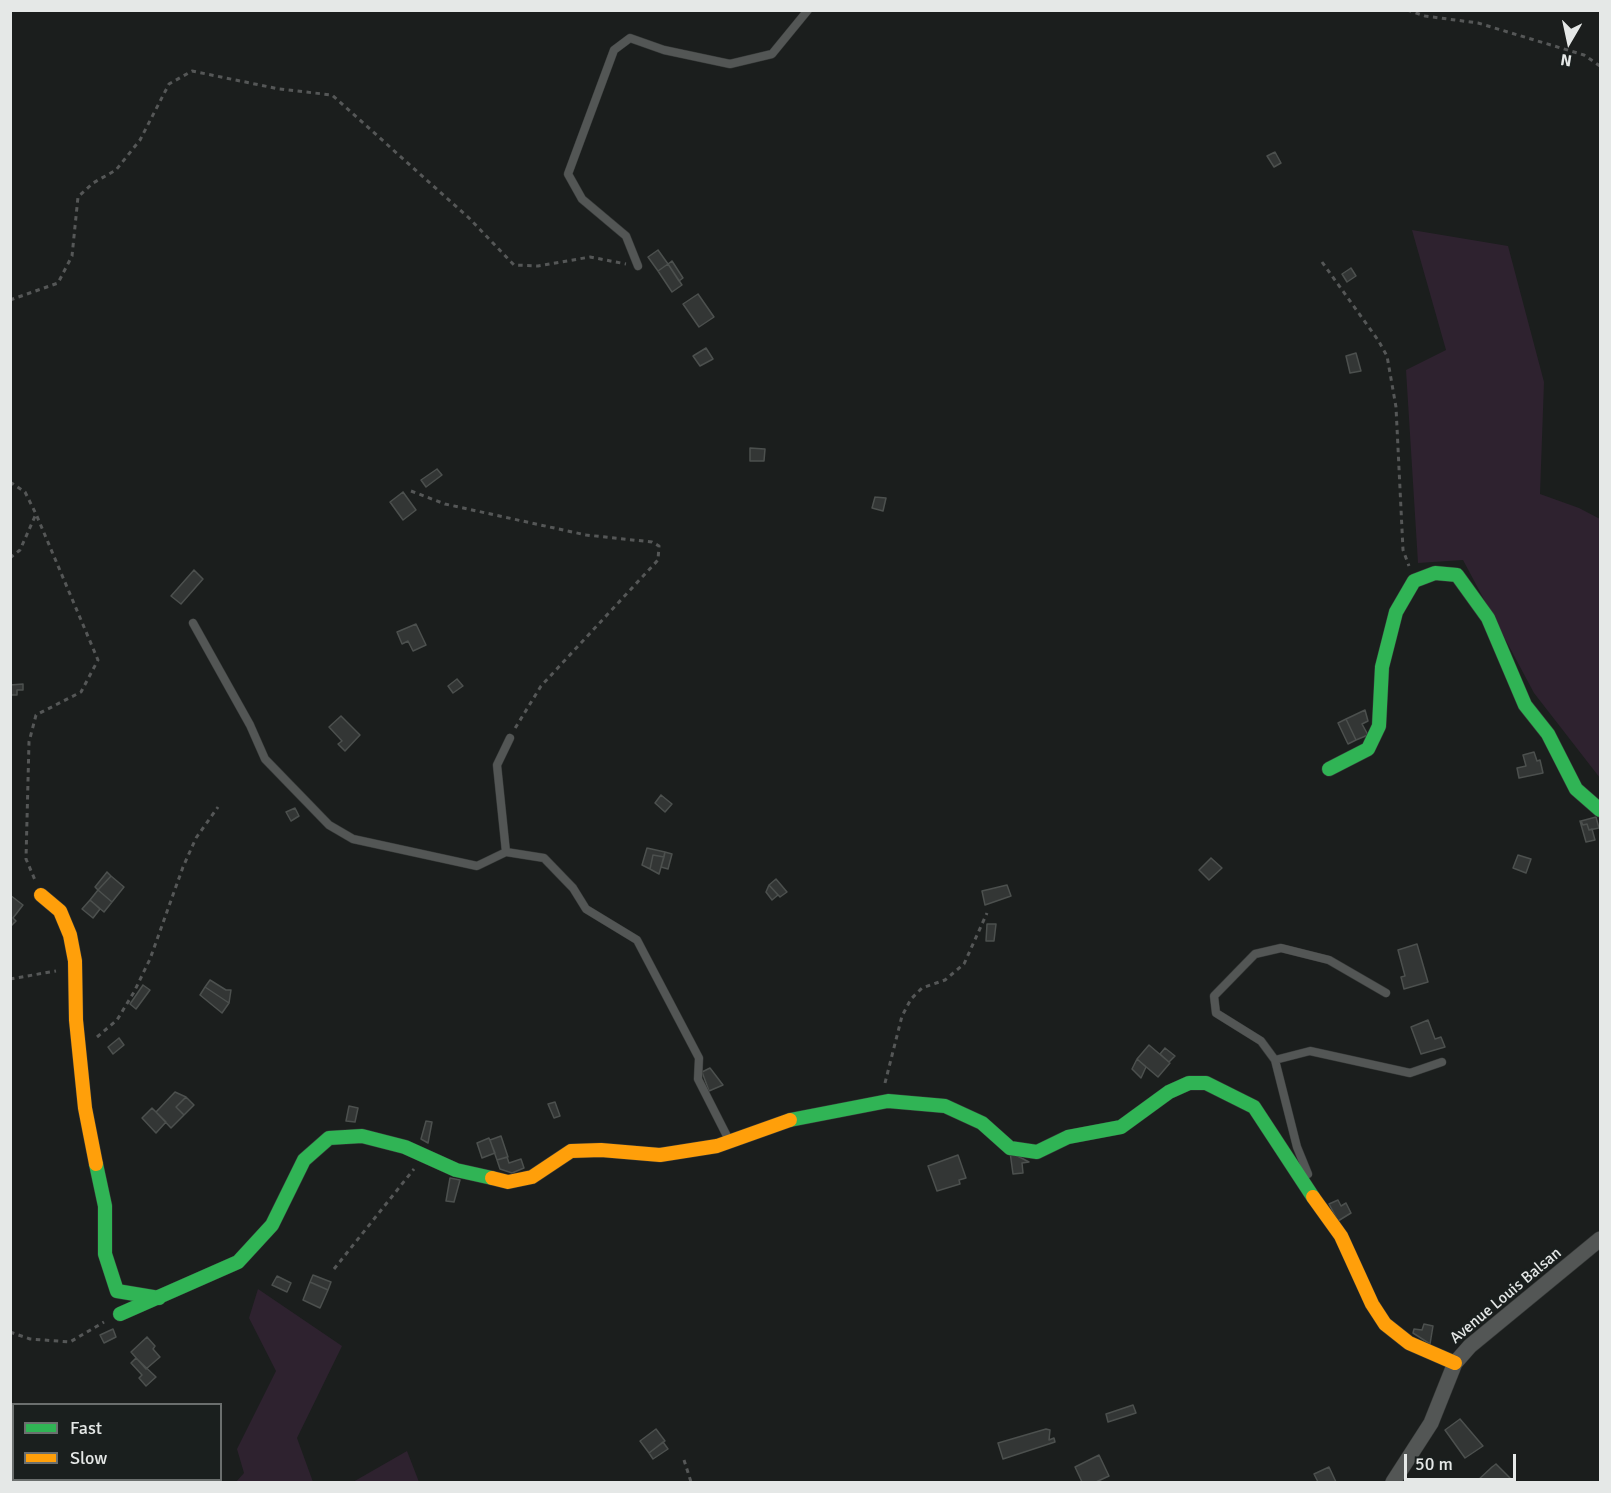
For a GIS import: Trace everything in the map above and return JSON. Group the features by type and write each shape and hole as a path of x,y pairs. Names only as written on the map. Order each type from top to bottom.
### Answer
{"street":[{"path":"1329,769 1368,749 1379,726 1382,667 1396,612 1414,581 1435,573 1457,575 1488,618 1525,705 1548,734 1576,789 1596,809 1600,810"},
{"path":"41,895 60,911 70,934 76,966 78,1043 85,1108 105,1206 105,1254 117,1291 160,1298"},
{"path":"120,1314 238,1262 272,1225 304,1160 329,1138 362,1136 405,1147 456,1170 508,1182 532,1177 571,1151 601,1150 660,1155 730,1141 798,1118 880,1103 945,1106 982,1123 1010,1148 1036,1152 1068,1137 1121,1127 1169,1092 1189,1083 1206,1083 1254,1107 1299,1178 1318,1201 1341,1236 1372,1304 1385,1324 1409,1343 1455,1363"},
{"name":"Avenue Louis Balsan","path":"1393,1482 1431,1424 1455,1363 1470,1346 1600,1239"}],"lane":[{"path":"638,266 626,236 582,199 568,174 614,50 630,38 664,50 730,64 772,54 808,10"},
{"path":"193,623 250,725 265,759 329,825 353,838 477,866 506,852 544,858 573,888 586,909 637,940 699,1058 698,1079 730,1141"},
{"path":"506,852 497,765 510,738"},
{"path":"1318,1201 1297,1147 1275,1060 1261,1041 1216,1013 1214,996 1255,954 1281,948 1329,960 1386,993"},
{"path":"1275,1060 1310,1051 1410,1073 1442,1062"}],"path":[{"path":"1407,10 1425,16 1479,23 1584,55 1600,66"},
{"path":"10,300 58,283 72,256 78,197 93,183 116,170 140,140 169,84 192,71 279,89 332,95 469,218 514,265 538,266 590,257 638,266"},
{"path":"1322,262 1387,356 1396,407 1403,550 1414,581"},
{"path":"10,482 25,492 36,514 98,660 81,692 36,715 29,742 26,859 41,895"},
{"path":"411,491 445,504 586,534 652,542 659,546 658,561 541,686 510,738"},
{"path":"10,558 20,550 36,514"},
{"path":"78,1043 102,1035 117,1020 129,1002 150,959 183,867 196,838 219,807"},
{"path":"880,1103 902,1016 911,999 922,988 945,980 964,964 987,913"},
{"path":"10,979 22,979 76,966"},
{"path":"334,1269 424,1156"},
{"path":"10,1332 30,1340 70,1342 120,1314"},
{"path":"684,1460 691,1482"}],"shaded area":[{"path":"1412,230 1508,246 1544,382 1540,494 1579,508 1600,519 1600,778 1534,693 1463,560 1418,563 1406,370 1446,350"},
{"path":"258,1289 342,1346 297,1438 313,1482 236,1482 244,1473 237,1449 276,1371 249,1318"},
{"path":"407,1451 419,1482 353,1482"}],"building":[{"path":"1275,152 1281,163 1274,167 1267,156"},
{"path":"658,250 668,264 658,271 648,257"},
{"path":"672,261 683,278 679,281 668,264"},
{"path":"668,264 682,285 672,292 658,271"},
{"path":"1351,268 1356,276 1347,282 1342,274"},
{"path":"698,294 714,317 699,327 683,304"},
{"path":"706,348 713,359 700,366 693,356"},
{"path":"1356,353 1361,371 1350,373 1346,356"},
{"path":"750,448 765,449 764,461 750,461"},
{"path":"437,469 442,475 426,487 421,480"},
{"path":"403,492 416,510 403,520 390,502"},
{"path":"875,497 886,498 883,511 872,508"},
{"path":"194,570 203,579 181,604 171,596"},
{"path":"416,624 426,645 413,651 408,641 402,644 397,632"},
{"path":"457,679 463,686 453,693 448,686"},
{"path":"23,684 23,690 17,690 17,695 10,695 10,685"},
{"path":"1365,710 1368,721 1362,724 1368,735 1356,740 1346,719"},
{"path":"341,716 360,735 345,751 338,744 342,741 329,727"},
{"path":"1346,719 1356,740 1348,744 1338,723"},
{"path":"1534,752 1537,761 1540,760 1543,773 1519,778 1517,768 1526,766 1523,755"},
{"path":"661,795 672,804 665,812 655,803"},
{"path":"295,808 299,816 291,821 286,812"},
{"path":"1596,817 1599,828 1589,830 1587,824 1583,825 1581,821"},
{"path":"1580,821 1583,825 1587,824 1589,830 1592,829 1595,840 1586,842"},
{"path":"647,848 665,852 664,857 653,855 650,869 642,865"},
{"path":"665,852 672,854 668,869 661,867"},
{"path":"653,855 664,857 659,874 650,869"},
{"path":"1518,855 1531,859 1526,873 1513,868"},
{"path":"1211,858 1222,868 1209,880 1199,870"},
{"path":"107,872 111,876 98,890 95,887"},
{"path":"111,876 124,887 112,902 98,890"},
{"path":"776,879 787,892 780,897 769,885"},
{"path":"769,885 778,895 772,900 766,892"},
{"path":"1007,885 1011,896 985,905 982,891"},
{"path":"98,890 112,902 104,912 90,900"},
{"path":"10,895 23,905 13,918 16,921 10,927"},
{"path":"90,900 100,909 93,918 82,909"},
{"path":"987,924 996,924 994,941 986,941"},
{"path":"1417,944 1428,982 1404,989 1401,977 1405,976 1398,950"},
{"path":"210,980 226,990 231,990 229,1003 205,987"},
{"path":"143,985 150,990 136,1009 130,1004"},
{"path":"205,987 229,1003 222,1013 200,995"},
{"path":"1428,1020 1435,1039 1441,1037 1445,1047 1421,1054 1411,1027"},
{"path":"119,1038 124,1045 113,1054 108,1047"},
{"path":"1149,1045 1170,1063 1158,1077 1137,1059"},
{"path":"1165,1048 1175,1056 1169,1062 1160,1054"},
{"path":"1137,1059 1146,1067 1141,1078 1132,1069"},
{"path":"710,1068 723,1085 709,1091 702,1072"},
{"path":"175,1092 186,1097 176,1107 184,1115 171,1128 156,1112"},
{"path":"186,1097 194,1105 184,1115 176,1107"},
{"path":"555,1102 560,1116 554,1118 548,1104"},
{"path":"349,1106 358,1108 355,1122 346,1121"},
{"path":"152,1108 166,1122 156,1133 142,1118"},
{"path":"426,1121 432,1122 428,1143 421,1139"},
{"path":"501,1136 508,1157 497,1160 490,1140"},
{"path":"489,1138 495,1153 482,1158 477,1143"},
{"path":"1010,1152 1029,1162 1022,1163 1023,1173 1013,1174"},
{"path":"958,1155 966,1178 959,1180 960,1184 937,1191 928,1166"},
{"path":"507,1157 509,1163 521,1159 524,1168 512,1173 500,1169 497,1160"},
{"path":"450,1178 460,1180 454,1202 446,1201"},
{"path":"1338,1200 1341,1206 1346,1203 1351,1213 1338,1221 1329,1204"},
{"path":"313,1275 331,1282 328,1290 310,1282"},
{"path":"277,1276 291,1283 287,1292 272,1285"},
{"path":"310,1282 328,1290 320,1308 303,1300"},
{"path":"1424,1324 1433,1326 1430,1344 1413,1333 1414,1329 1422,1330"},
{"path":"113,1329 116,1337 104,1343 100,1335"},
{"path":"147,1337 155,1346 153,1349 160,1357 146,1369 131,1352"},
{"path":"136,1358 156,1377 146,1386 139,1378 142,1375 131,1363"},
{"path":"1133,1405 1136,1413 1108,1422 1106,1414"},
{"path":"1460,1419 1483,1446 1465,1458 1445,1430"},
{"path":"656,1429 665,1441 649,1453 640,1441"},
{"path":"1046,1429 1050,1430 1049,1440 1054,1438 1055,1442 1003,1459 998,1443"},
{"path":"663,1442 668,1449 653,1459 649,1453"},
{"path":"1099,1455 1109,1476 1096,1482 1082,1482 1075,1467"},
{"path":"1496,1464 1514,1482 1476,1482 1492,1467"},
{"path":"1329,1467 1336,1482 1318,1482 1314,1474"}],"traffic: fast":[{"path":"1329,769 1368,749 1379,726 1382,667 1396,612 1414,581 1435,573 1457,575 1488,618 1525,705 1548,734 1576,789 1600,810"},
{"path":"790,1120 888,1101 945,1106 982,1123 1010,1148 1037,1152 1068,1137 1121,1127 1169,1092 1189,1083 1206,1083 1254,1107 1313,1197"},
{"path":"120,1314 238,1262 272,1225 304,1160 329,1138 362,1136 405,1147 456,1170 492,1178"},
{"path":"96,1164 105,1206 105,1254 117,1291 159,1298"}],"traffic: slow":[{"path":"41,895 60,911 70,935 75,961 76,1020 85,1108 96,1164"},
{"path":"492,1178 508,1182 532,1177 571,1151 601,1150 660,1155 717,1146 790,1120"},
{"path":"1313,1197 1341,1236 1372,1304 1385,1324 1409,1343 1455,1363"}]}
